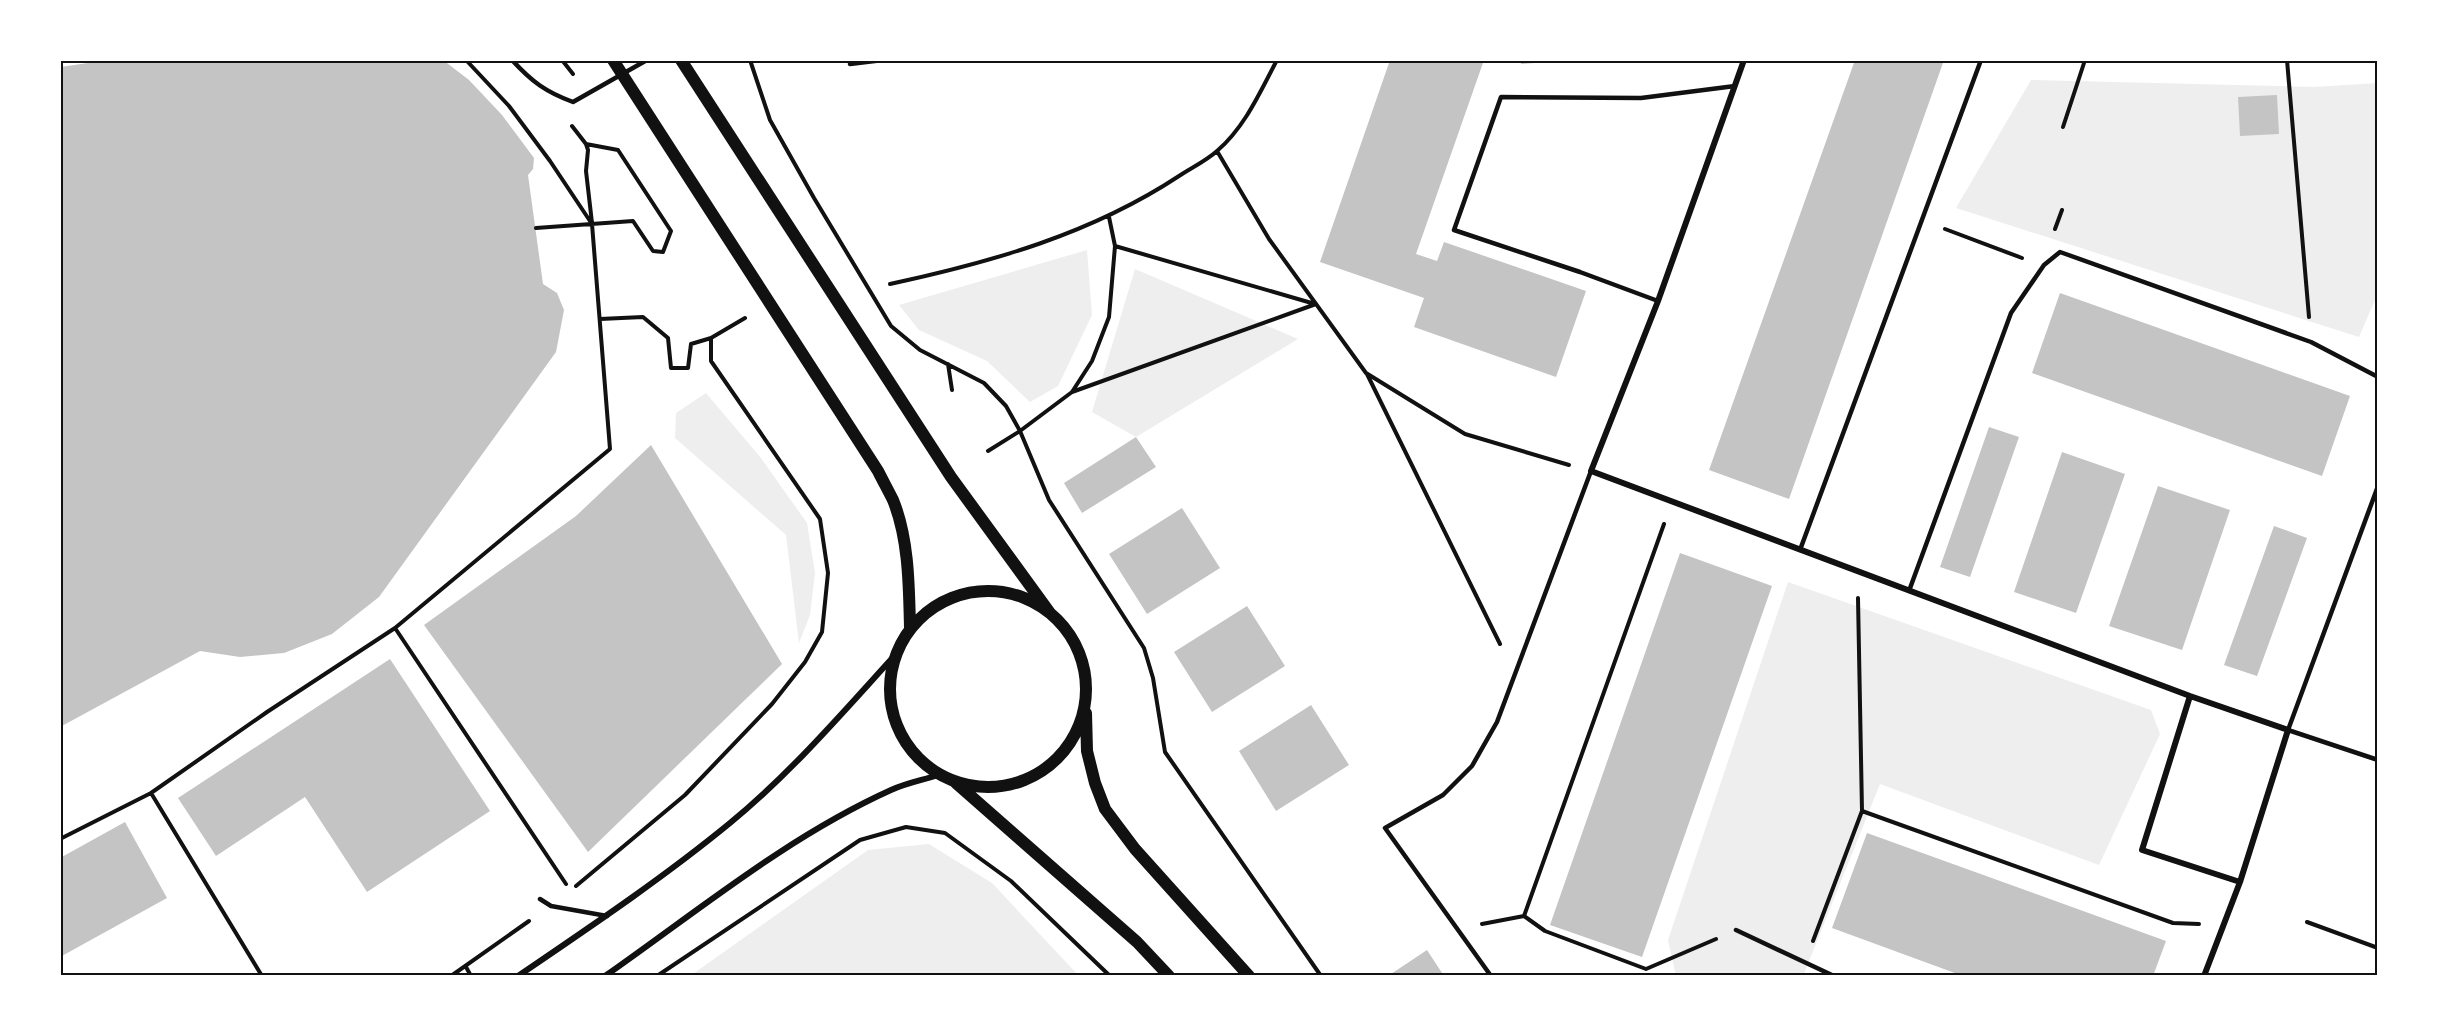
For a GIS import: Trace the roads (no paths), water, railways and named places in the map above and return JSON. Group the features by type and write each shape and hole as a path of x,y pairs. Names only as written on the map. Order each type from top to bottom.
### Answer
{"main road":[{"path":"613,60 878,471 893,501 905,554 910,628"},
{"path":"681,60 951,477 1050,613 1071,636 1083,665 1087,751 1095,783 1105,809 1135,849 1249,976"},
{"path":"1050,613 1027,599 1002,592 977,592 952,598 929,610 910,628 896,654 890,682 891,709 900,734 915,756 939,775 955,782 985,788 1014,784 1042,771 1064,751 1079,725 1086,696"},
{"path":"955,782 1137,942 1168,976"}],"street":[{"path":"1744,60 1658,301 1591,471 2190,696 2288,730 2240,882 2204,976"},
{"path":"518,976 607,916 739,815 818,740 896,654"},
{"path":"2190,696 2142,850 2240,882"},
{"path":"605,976 780,851 820,826 893,789 939,775"}],"lane":[{"path":"512,60 532,81 552,94 573,102 646,60"},
{"path":"850,64 883,60"},
{"path":"1800,550 1982,60"},
{"path":"1658,301 1454,230 1501,97 1641,98 1735,86"},
{"path":"1909,591 2011,313 2044,266 2060,252 2311,342 2378,377"},
{"path":"1491,976 1385,828 1443,795 1472,766 1497,722 1591,471"},
{"path":"2378,486 2288,730 2378,759"},
{"path":"540,899 551,906 607,916"},
{"path":"1736,930 1834,976"}]}
